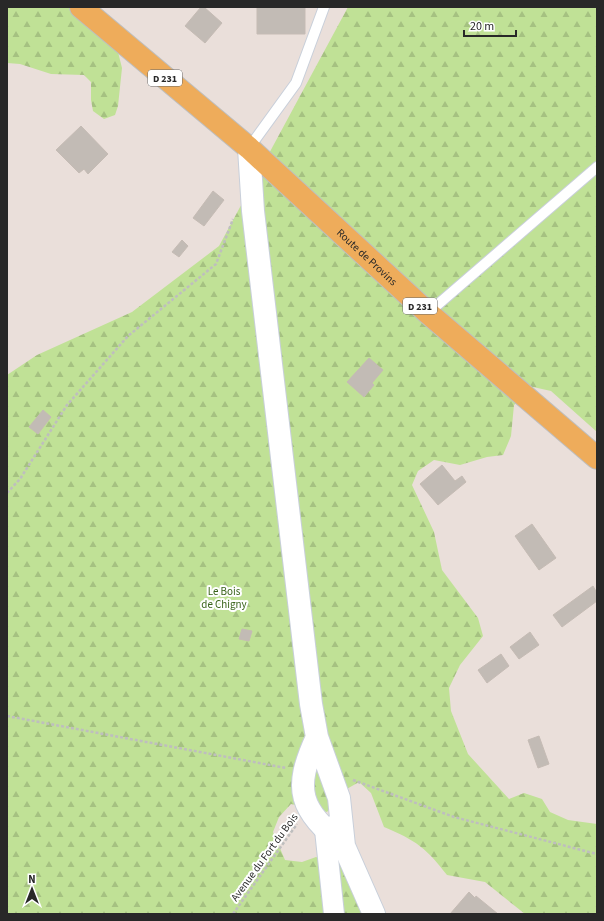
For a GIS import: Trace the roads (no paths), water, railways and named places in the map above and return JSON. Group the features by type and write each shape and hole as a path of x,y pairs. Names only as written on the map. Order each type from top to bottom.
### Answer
{"main road":[{"name":"D 231","path":"81,7 249,148"},
{"name":"Route de Provins","path":"249,148 428,313 597,458"},
{"path":"249,148 253,211 310,696 317,737 331,771 339,798 333,826"},
{"path":"317,737 308,756 302,782 308,810 333,826 344,846 374,914"}],"street":[{"path":"333,826 334,914"}],"lane":[{"path":"249,148 296,83 324,7"},
{"path":"428,313 597,167"}],"park label":[{"name":"Le Bois de Chigny","path":"224,597"}]}
